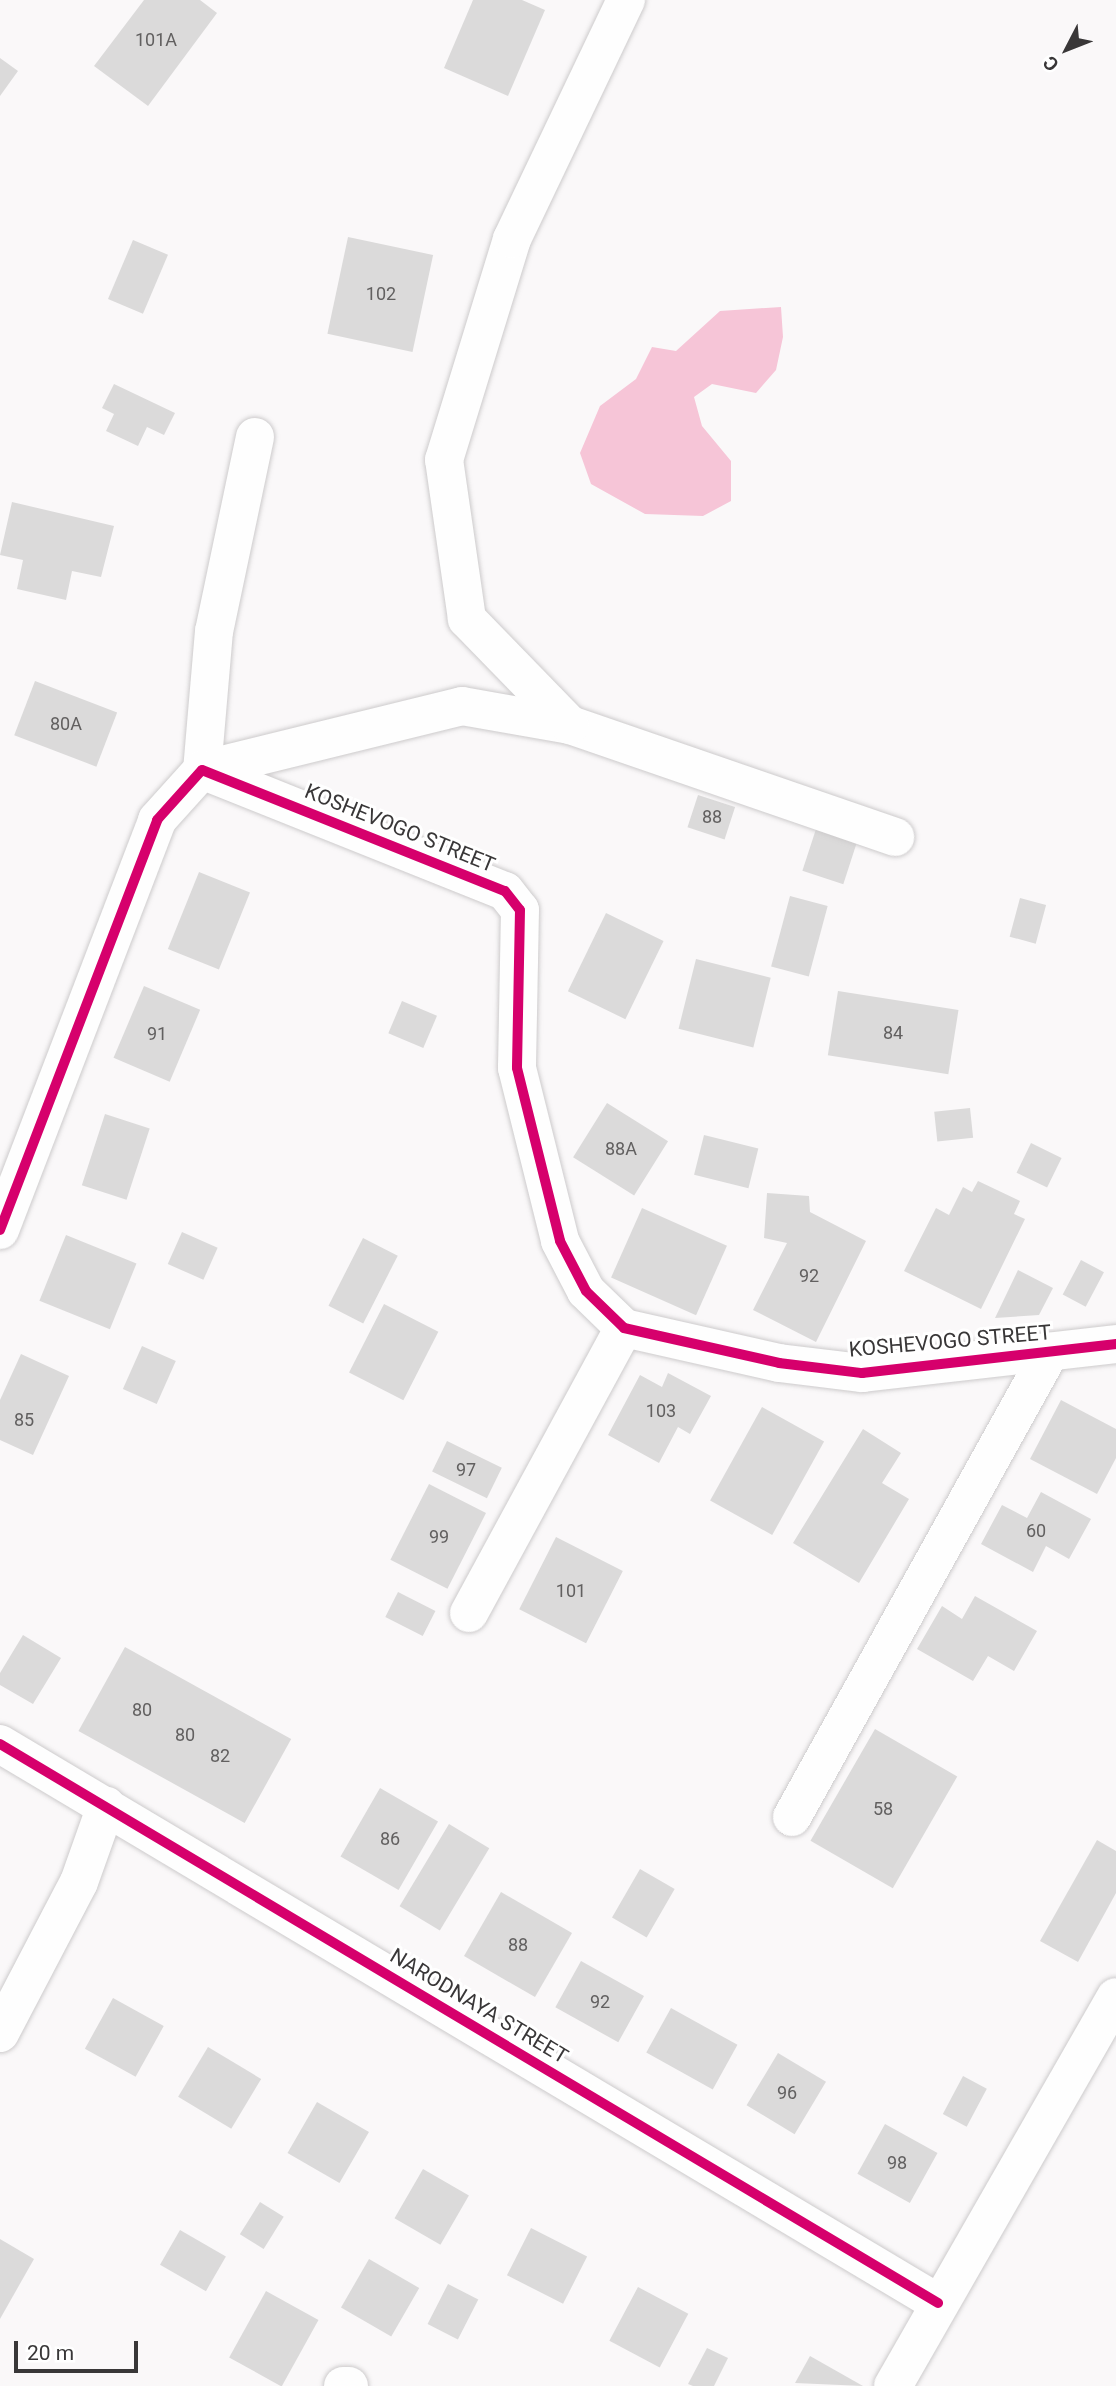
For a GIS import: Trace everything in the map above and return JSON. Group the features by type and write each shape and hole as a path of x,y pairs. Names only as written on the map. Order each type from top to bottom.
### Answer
{"street":[{"path":"570,725 467,619 444,460 512,239 625,0"},
{"path":"202,770 214,631 255,437"},
{"path":"0,1230 158,820 202,770 462,706 570,725 895,837"},
{"name":"KOSHEVOGO STREET","path":"202,770 505,891 520,910 517,1068 560,1241 586,1291 624,1328 767,1361 862,1373 1116,1344"},
{"path":"469,1613 624,1328"},
{"path":"792,1817 1050,1352"},
{"name":"NARODNAYA STREET","path":"0,1744 938,2303"},
{"path":"0,2032 79,1882 107,1807"},
{"path":"893,2386 938,2303 1116,1997"}],"shaded area":[{"path":"781,307 783,337 776,370 756,393 712,384 694,397 702,426 731,461 731,501 703,516 645,514 591,484 580,453 600,406 636,379 652,347 676,351 720,311"}],"building":[{"path":"144,0 200,0 217,13 148,106 94,66"},
{"path":"473,0 522,0 545,10 508,96 444,68"},
{"path":"0,58 18,71 0,96"},
{"path":"348,237 433,255 413,352 327,334"},
{"path":"133,240 168,255 143,314 108,299"},
{"path":"114,384 175,413 164,435 147,427 138,446 106,431 114,414 102,408"},
{"path":"12,502 114,526 101,577 72,571 66,600 17,589 23,560 0,555"},
{"path":"35,681 117,713 96,767 14,735"},
{"path":"698,795 735,807 725,839 687,827"},
{"path":"816,829 857,842 843,884 802,871"},
{"path":"199,872 250,893 219,970 168,949"},
{"path":"790,896 828,906 809,977 771,967"},
{"path":"1020,898 1046,905 1036,944 1010,937"},
{"path":"606,913 664,941 625,1019 568,991"},
{"path":"696,959 771,978 753,1047 679,1029"},
{"path":"144,986 200,1010 170,1082 114,1058"},
{"path":"838,991 958,1010 948,1074 828,1055"},
{"path":"402,1001 437,1016 423,1048 388,1033"},
{"path":"607,1103 668,1141 634,1195 573,1157"},
{"path":"970,1108 973,1138 937,1142 934,1112"},
{"path":"105,1114 150,1129 127,1200 82,1185"},
{"path":"704,1135 758,1149 748,1188 694,1175"},
{"path":"1031,1143 1062,1158 1047,1188 1017,1173"},
{"path":"978,1181 1020,1201 1014,1214 1025,1219 981,1309 904,1271 936,1208 949,1215 963,1187 972,1192"},
{"path":"767,1193 809,1196 810,1212 866,1241 816,1342 753,1310 787,1243 764,1238"},
{"path":"642,1208 727,1246 696,1315 611,1277"},
{"path":"182,1232 218,1248 203,1280 168,1264"},
{"path":"66,1235 136,1263 110,1329 39,1301"},
{"path":"363,1238 398,1256 363,1323 328,1306"},
{"path":"1081,1260 1104,1272 1086,1307 1063,1294"},
{"path":"1018,1270 1053,1288 1039,1315 995,1318"},
{"path":"384,1304 438,1332 403,1400 349,1373"},
{"path":"142,1346 176,1361 157,1404 123,1389"},
{"path":"21,1354 69,1376 33,1455 0,1440 0,1400"},
{"path":"668,1373 711,1396 690,1434 678,1427 659,1463 608,1435 640,1375 662,1387"},
{"path":"1061,1400 1116,1429 1116,1458 1097,1494 1030,1459"},
{"path":"762,1407 824,1441 772,1535 710,1501"},
{"path":"863,1429 901,1453 882,1483 909,1499 859,1583 793,1543"},
{"path":"447,1441 502,1468 487,1498 432,1472"},
{"path":"429,1484 486,1513 447,1589 390,1560"},
{"path":"1041,1492 1091,1519 1069,1559 1046,1546 1033,1572 981,1544 1002,1505 1027,1518"},
{"path":"556,1537 623,1571 586,1643 519,1609"},
{"path":"398,1592 435,1611 423,1636 385,1617"},
{"path":"975,1596 1037,1631 1014,1671 988,1656 973,1681 917,1649 942,1606 962,1619"},
{"path":"23,1635 61,1658 33,1704 0,1685 0,1673"},
{"path":"125,1647 291,1739 245,1823 78,1731"},
{"path":"875,1729 957,1776 893,1888 810,1841"},
{"path":"380,1788 438,1822 399,1890 340,1856"},
{"path":"449,1824 489,1848 440,1930 400,1906"},
{"path":"1097,1840 1116,1851 1116,1893 1078,1962 1040,1941"},
{"path":"640,1869 675,1889 647,1937 612,1917"},
{"path":"501,1892 572,1933 535,1997 464,1956"},
{"path":"581,1961 644,1996 618,2042 555,2007"},
{"path":"113,1998 164,2026 136,2077 85,2049"},
{"path":"671,2008 737,2045 713,2089 646,2053"},
{"path":"208,2047 261,2079 231,2129 178,2097"},
{"path":"778,2053 826,2082 795,2134 747,2105"},
{"path":"963,2076 987,2089 967,2127 943,2114"},
{"path":"317,2102 369,2132 339,2183 288,2153"},
{"path":"885,2124 937,2153 910,2203 857,2174"},
{"path":"423,2169 469,2196 440,2245 394,2218"},
{"path":"260,2202 284,2217 264,2249 240,2234"},
{"path":"531,2228 587,2257 563,2304 507,2275"},
{"path":"180,2230 226,2256 206,2291 160,2265"},
{"path":"0,2239 34,2259 0,2319"},
{"path":"369,2259 419,2288 391,2336 341,2307"},
{"path":"448,2284 478,2299 458,2340 428,2324"},
{"path":"638,2287 688,2314 660,2368 609,2341"},
{"path":"266,2291 318,2320 282,2386 229,2357"},
{"path":"707,2348 728,2358 714,2386 688,2384"},
{"path":"810,2356 863,2386 795,2383"}],"cycle path":[{"path":"0,1230 157,820 202,770 505,891 520,910 517,1068 560,1241 586,1291 624,1328 779,1363 862,1373 1116,1344"},
{"path":"0,1744 938,2303"}]}
